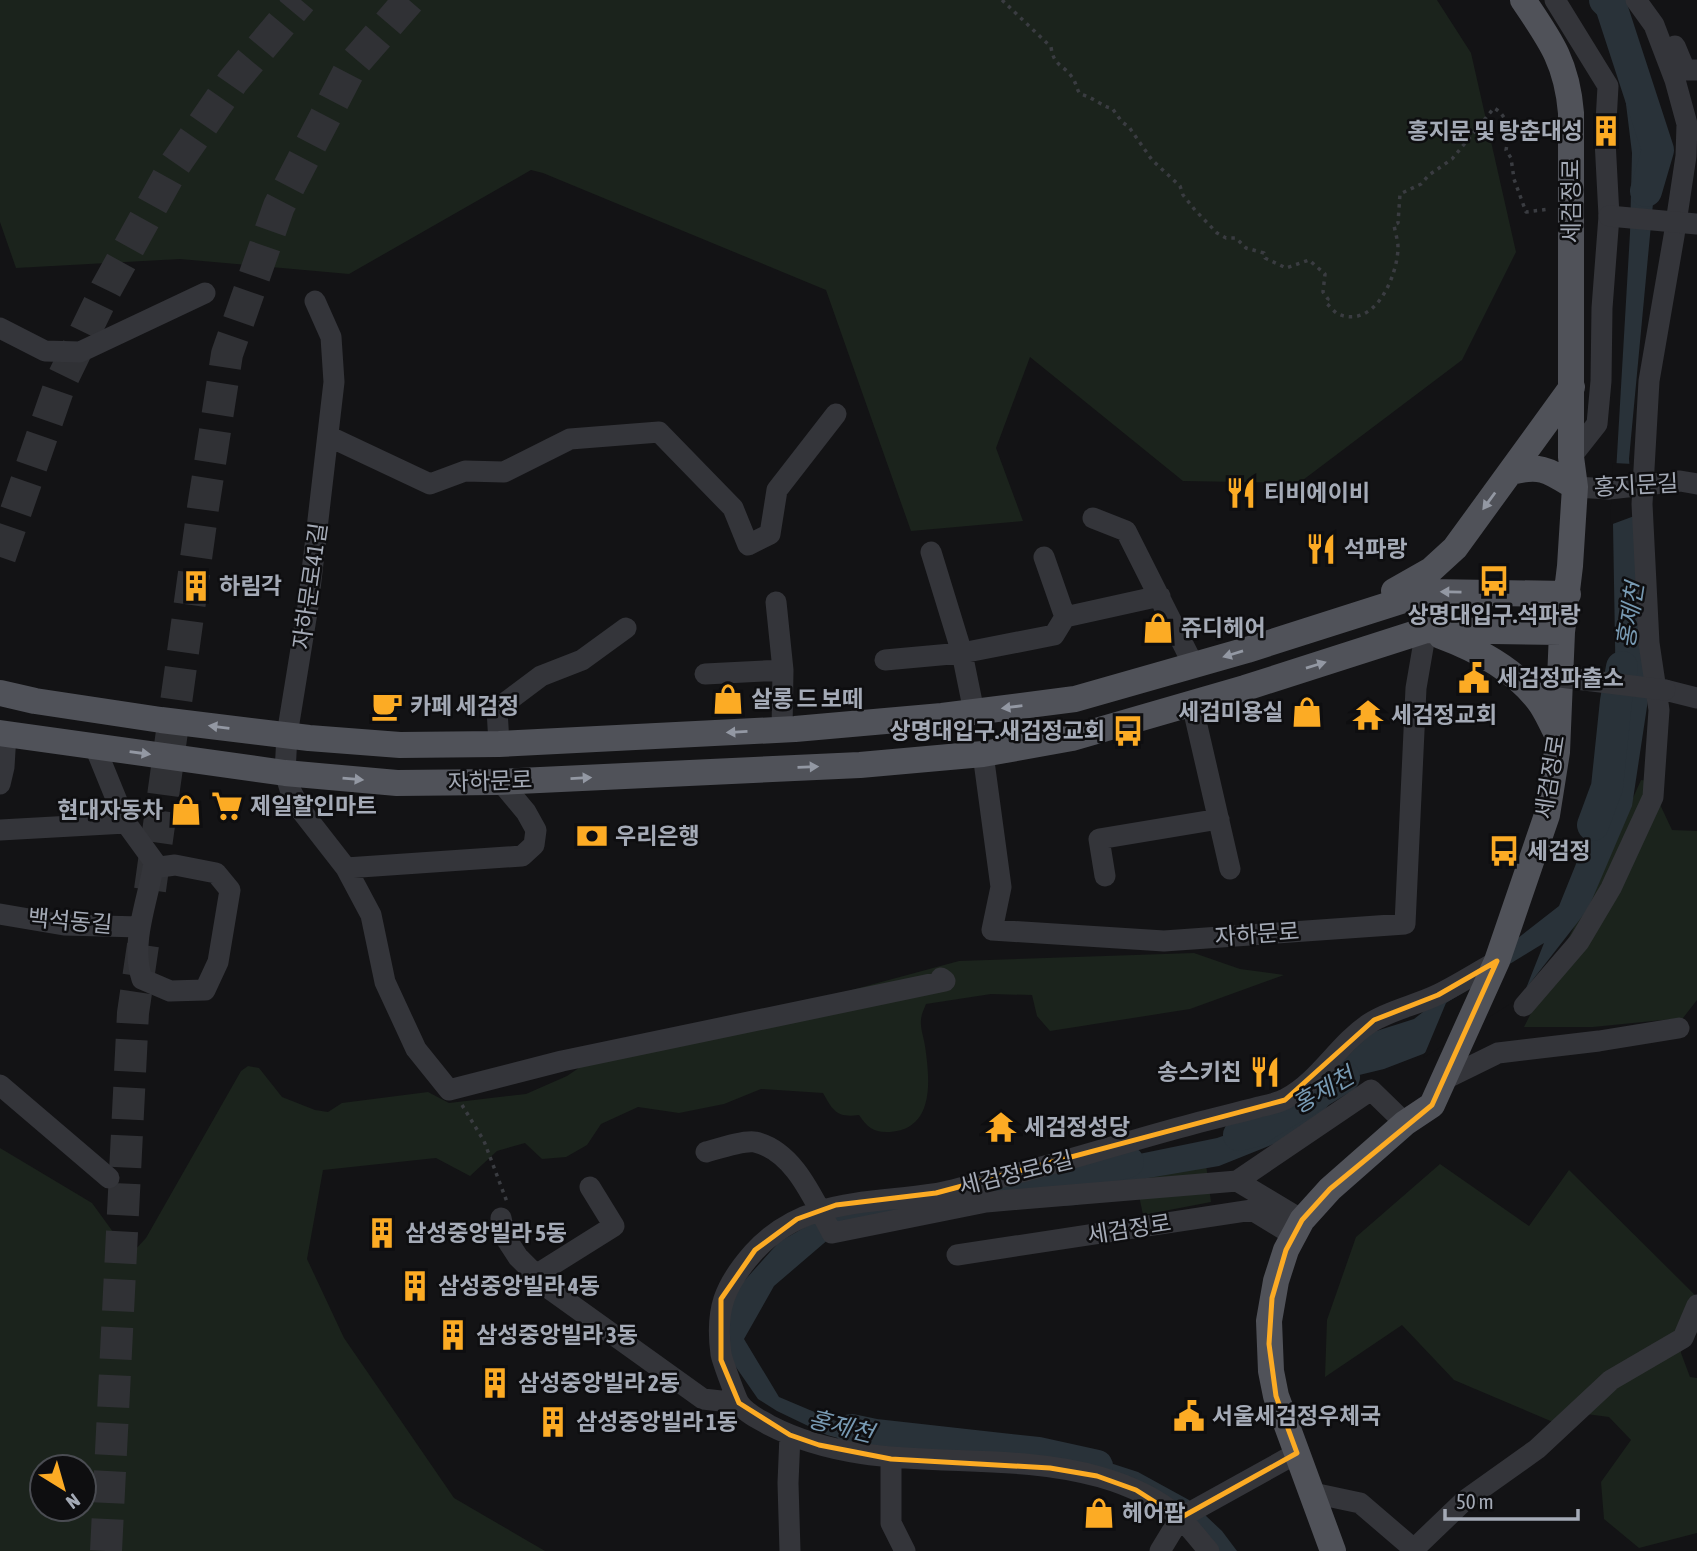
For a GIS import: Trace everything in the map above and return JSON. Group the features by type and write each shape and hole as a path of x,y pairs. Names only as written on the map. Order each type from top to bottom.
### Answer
{"main road":[{"name":"세검정로","path":"1333,1551 1276,1396 1269,1344 1269,1321 1274,1290 1283,1258 1298,1227 1330,1189 1405,1124 1432,1105 1494,968 1547,815 1558,736 1562,632 1568,594 1575,486 1571,457 1570,93 1564,68 1554,46 1524,0"},
{"path":"1345,618 1431,570 1455,548 1572,387"},
{"path":"1511,472 1531,467 1546,469 1575,486"},
{"name":"자하문로","path":"0,693 35,701 161,720 400,745 499,744 782,730 974,712 1075,699 1194,666 1429,592 1568,594"},
{"path":"1426,630 1466,645 1512,673 1539,701 1558,736"},
{"name":"자하문로","path":"3,734 285,773 397,783 501,782 860,765 983,754 1072,737 1192,704 1426,630 1562,632"}],"street":[{"name":"세검정로","path":"1555,0 1608,86 1605,140 1609,216 1597,424 1571,457"},
{"path":"1524,1006 1579,942 1611,888 1653,797 1659,710 1649,643 1642,504 1649,381 1686,156 1687,124 1675,80 1654,25 1636,0"},
{"path":"1652,0 1685,70 1697,70"},
{"path":"1609,216 1697,224"},
{"path":"0,328 45,351 80,352 205,293"},
{"name":"자하문로41길","path":"285,773 286,735 308,606 334,382 331,337 314,301"},
{"path":"328,436 430,484 465,471 504,472 570,439 659,432 733,508 748,545 770,534 777,490 836,414"},
{"name":"홍지문길","path":"1575,486 1609,489 1680,481 1697,484"},
{"path":"1093,517 1126,531 1194,666"},
{"path":"931,552 962,653 974,712"},
{"path":"1044,557 1065,617"},
{"path":"885,660 962,653 1054,635 1065,617 1160,596"},
{"path":"776,602 783,670 782,730"},
{"name":"자하문로","path":"499,744 497,709 541,676 582,660 626,628"},
{"name":"자하문로","path":"983,754 1001,887 992,930 1164,941 1405,924 1416,688 1426,630"},
{"path":"705,674 783,670"},
{"path":"1560,677 1665,690 1697,698"},
{"path":"1192,704 1230,869"},
{"path":"0,784 4,767 3,734"},
{"path":"95,747 126,823 158,867"},
{"path":"285,773 289,789 300,808 346,868 371,915 385,982 416,1049 449,1090 562,1061 945,981 941,978"},
{"path":"346,868 522,856 534,845 537,830 501,782"},
{"path":"1105,876 1099,839 1219,819"},
{"path":"0,830 126,823"},
{"name":"백석동길","path":"175,865 216,873 230,890 218,962 205,990 170,991 142,979 137,964 140,926 153,868 175,865"},
{"name":"백석동길","path":"0,914 64,925 140,926"},
{"name":"세검정로6길","path":"739,1403 721,1360 718,1325 721,1299 755,1250 788,1224 819,1209 936,1193 1060,1163 1285,1100 1306,1085 1348,1038 1374,1020 1437,995 1494,968"},
{"path":"1450,1068 1498,1053 1679,1028"},
{"path":"0,1085 109,1178"},
{"path":"706,1152 753,1142 782,1155 799,1175 832,1233 986,1202 1237,1181 1371,1090 1405,1124"},
{"path":"1237,1181 1298,1227"},
{"path":"536,1275 614,1226 590,1187"},
{"path":"504,1210 505,1237 518,1257 551,1290 703,1399 739,1403 751,1415 790,1435 819,1445 891,1459 931,1459 1050,1468 1097,1476 1136,1490 1180,1518 1209,1551"},
{"name":"세검정로","path":"957,1255 1252,1210 1298,1227"},
{"path":"1313,1493 1360,1503 1415,1550 1464,1501 1536,1450 1611,1380 1683,1338 1697,1305"},
{"path":"790,1435 790,1551"},
{"path":"1160,1551 1180,1518 1297,1453"},
{"path":"891,1459 891,1523 905,1551"}],"path":[{"path":"1002,0 1051,47 1052,58 1073,78 1080,94 1112,108 1152,160 1180,186 1183,195 1207,224 1226,238 1236,238 1246,248 1264,253 1265,258 1286,268 1309,260 1325,274 1323,292 1328,299 1326,303 1336,313 1350,316 1360,314 1378,304 1390,283 1398,247 1394,225 1398,223 1400,194 1421,184 1452,159 1494,108 1500,111 1510,134 1506,150 1511,158 1514,180 1526,212 1550,209"},
{"path":"449,1090 465,1108 484,1141 504,1210"}],"highlighted area":[{"path":"1497,961 1432,1105 1330,1189 1302,1220 1286,1250 1272,1298 1269,1344 1276,1396 1297,1453 1180,1518 1136,1490 1097,1476 1050,1468 891,1459 819,1445 790,1435 739,1403 721,1360 721,1299 755,1250 797,1219 836,1205 936,1193 1285,1100 1374,1020 1438,995"}],"shaded area":[{"path":"0,0 1437,0 1471,53 1516,252 1462,360 1299,483 1183,481 1030,357 996,448 1023,521 911,531 826,290 543,173 531,170 349,274 180,259 16,268 0,222"},
{"path":"1641,780 1649,781 1672,830 1697,831 1697,1000 1683,1018 1593,1027 1524,1027 1587,901"},
{"path":"1194,953 1240,969 1284,975 1190,1009 1050,1031 1037,1016 1032,995 991,994 926,1004 921,1023 928,1073 926,1101 915,1122 905,1129 880,1132 872,1129 859,1115 836,1112 823,1093 761,1089 724,1104 679,1113 638,1107 601,1124 587,1145 566,1157 542,1159 525,1143 497,1151 470,1176 436,1158 323,1170 307,1259 344,1338 454,1498 545,1551 0,1551 0,1148 92,1203 116,1236 134,1251 146,1238 241,1071 248,1066 259,1068 282,1097 315,1110 328,1112 342,1103 428,1092 449,1103 526,1094 567,1076 589,1061 959,961"},
{"path":"1205,1157 1211,1202 1143,1215 1134,1171"},
{"path":"1440,1164 1529,1226 1569,1170 1697,1297 1687,1313 1681,1353 1690,1377 1697,1378 1697,1533 1639,1548 1604,1519 1601,1482 1631,1440 1609,1417 1571,1412 1553,1422 1454,1380 1402,1325 1325,1377 1327,1320 1356,1237"}],"water":[{"name":"홍제천","path":"1594,0 1606,0 1611,6 1658,150 1629,459 1648,700 1632,806 1588,909 1524,991 1423,1054 1384,1069 1351,1077 1315,1122 1279,1142 1219,1166 1119,1183 1077,1205 988,1209 830,1238 774,1286 744,1339 779,1397 850,1427 915,1442 1011,1455 1101,1460 1138,1472 1189,1500 1222,1531 1237,1551 1212,1551 1146,1498 1090,1478 900,1455 827,1435 777,1411 758,1399 731,1360 724,1318 736,1290 779,1242 821,1218 1026,1187 1060,1189 1100,1162 1217,1138 1294,1111 1370,1033 1414,1019 1559,906 1607,787 1616,701 1613,524 1632,153 1621,63 1601,8"}],"pier":[{"path":"1613,463 1633,464 1637,515 1610,525"},
{"path":"1544,943 1523,996 1423,1058 1446,1003"}],"waterway":[{"name":"홍제천","path":"1605,0 1611,6 1658,150 1646,191"},
{"name":"홍제천","path":"1593,825 1607,787 1622,667"},
{"name":"홍제천","path":"1239,1135 1255,1131 1344,1077"},
{"name":"홍제천","path":"956,1197 1128,1162"},
{"name":"홍제천","path":"851,1430 1038,1453 1097,1466"}],"tunnel":[{"path":"0,557 60,384 106,289 174,166 233,81 301,0"},
{"path":"150,890 227,354 279,206 351,67 409,0"},
{"path":"106,1551 133,1013 143,945"}],"place":[{"name":"홍지문 및 탕춘대성","path":"1606,131"},
{"name":"티비에이비","path":"1241,493"},
{"name":"석파랑","path":"1321,549"},
{"name":"상명대입구.석파랑","path":"1494,581"},
{"name":"하림각","path":"196,586"},
{"name":"쥬디헤어","path":"1158,628"},
{"name":"세검정파출소","path":"1474,678"},
{"name":"살롱 드 보떼","path":"728,699"},
{"name":"카페 세검정","path":"387,706"},
{"name":"세검미용실","path":"1307,712"},
{"name":"세검정교회","path":"1368,715"},
{"name":"상명대입구.새검정교회","path":"1128,731"},
{"name":"제일할인마트","path":"227,806"},
{"name":"현대자동차","path":"186,810"},
{"name":"우리은행","path":"592,836"},
{"name":"세검정","path":"1504,851"},
{"name":"송스키친","path":"1265,1072"},
{"name":"세검정성당","path":"1001,1127"},
{"name":"삼성중앙빌라 5동","path":"382,1233"},
{"name":"삼성중앙빌라 4동","path":"415,1286"},
{"name":"삼성중앙빌라 3동","path":"453,1335"},
{"name":"삼성중앙빌라 2동","path":"495,1383"},
{"name":"서울세검정우체국","path":"1189,1416"},
{"name":"삼성중앙빌라 1동","path":"553,1422"},
{"name":"헤어팝","path":"1099,1513"}]}
